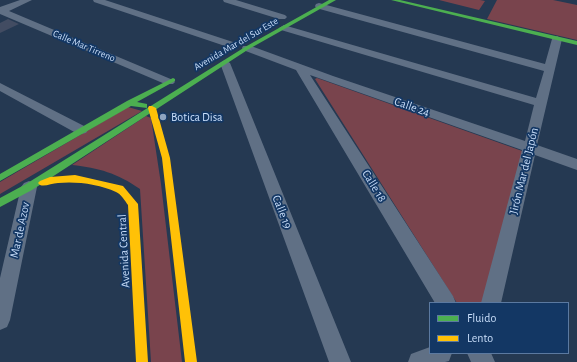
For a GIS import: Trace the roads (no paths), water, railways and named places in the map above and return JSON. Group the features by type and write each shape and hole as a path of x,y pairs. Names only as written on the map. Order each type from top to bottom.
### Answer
{"street":[{"path":"0,10 28,0"},
{"name":"Calle 24","path":"97,0 239,45 301,69 530,147 577,165"},
{"path":"226,0 285,15"},
{"name":"Avenida Mar del Sur Este","path":"0,203 29,187 152,108 179,90 239,45 284,28 332,0"},
{"path":"394,0 414,2 577,43"},
{"path":"320,6 550,69"},
{"name":"Calle Mar Tirreno","path":"0,10 169,82"},
{"name":"Avenida Mar del Sur Este","path":"270,24 285,15"},
{"path":"284,28 541,103"},
{"name":"Jirón Mar del Japón","path":"491,302 557,39"},
{"name":"Avenida Mar del Sur Este","path":"222,58 239,45"},
{"name":"Calle 19","path":"222,58 340,362"},
{"name":"Calle 18","path":"301,69 445,302"},
{"name":"Avenida Mar del Sur Este","path":"0,178 81,130 182,75"},
{"path":"0,86 81,130"},
{"path":"130,103 152,108 166,158 191,362"},
{"name":"Avenida Central","path":"29,187 50,180 74,178 120,189 133,204 142,362"},
{"name":"Mar de Azov","path":"0,320 29,187"},
{"path":"418,362 438,354"}],"place":[{"name":"Botica Disa","path":"163,117"}]}
